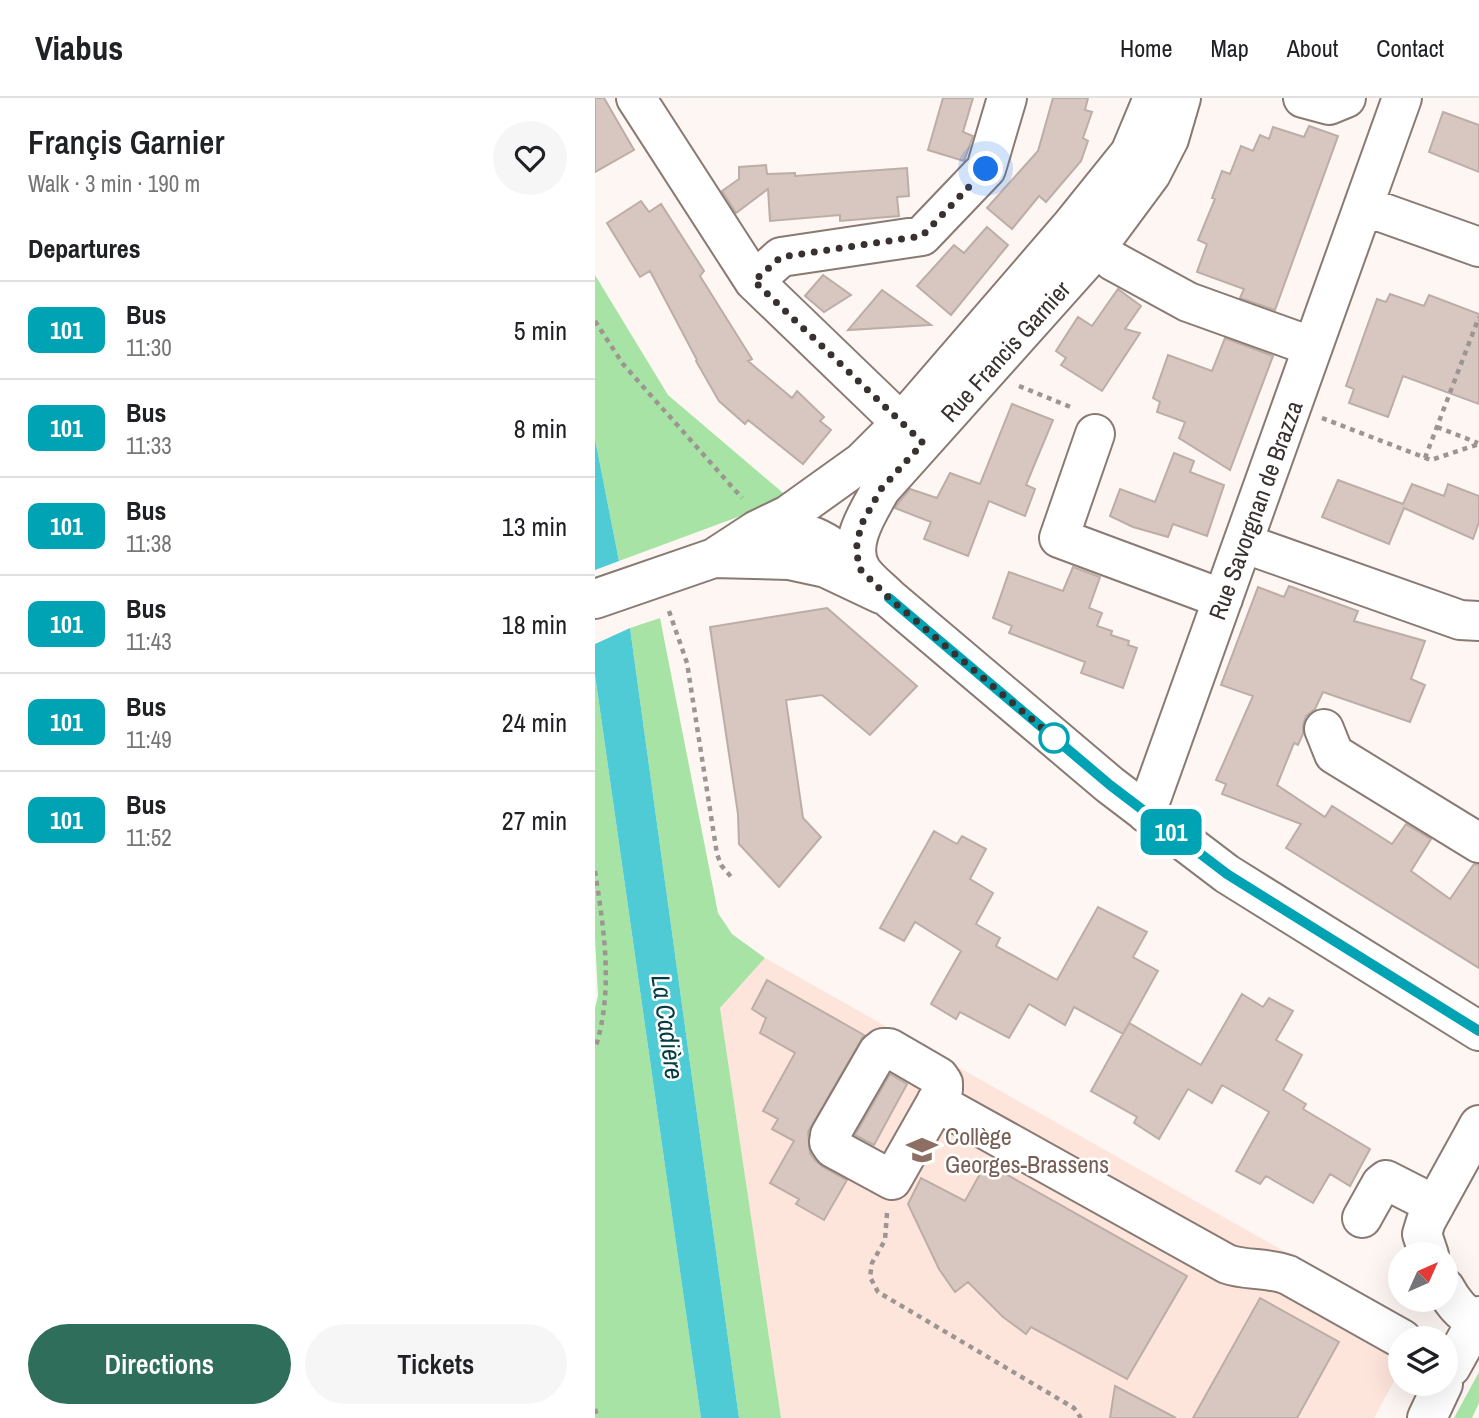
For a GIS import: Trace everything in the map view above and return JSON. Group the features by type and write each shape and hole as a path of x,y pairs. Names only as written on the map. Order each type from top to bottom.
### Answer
{"street":[{"path":"636,98 754,281 912,433"},
{"path":"754,281 781,257 922,236 986,169 1007,98"},
{"name":"Rue Francis Garnier","path":"838,560 856,550 861,525 912,433 1130,153 1153,98"},
{"name":"Rue Francis Garnier","path":"862,462 912,433 986,372 1094,251 1151,174 1169,139 1181,98"},
{"name":"Rue Savorgnan de Brazza","path":"1146,813 1402,98"},
{"path":"1364,206 1479,247"},
{"path":"1113,261 1188,302 1313,347"},
{"path":"1095,434 1059,538 1223,599"},
{"path":"595,599 714,558 757,530 787,515 862,462"},
{"path":"838,560 842,498 862,462"},
{"path":"757,530 782,528 800,531 889,598 1110,785 1227,874 1479,1031"},
{"path":"1243,543 1460,620 1479,621"},
{"path":"714,558 838,560"},
{"path":"1324,729 1334,754 1479,843"},
{"path":"883,1048 889,1048 939,1077 943,1083 943,1090 892,1180 833,1148 829,1142 830,1135 878,1052 883,1048"},
{"path":"936,1102 1227,1265 1240,1269 1278,1271 1288,1275 1388,1331"},
{"path":"1425,1242 1422,1234 1435,1205 1479,1125"},
{"path":"1362,1218 1386,1180 1435,1205"},
{"path":"1458,1308 1462,1313 1477,1319 1458,1352"},
{"path":"1427,1418 1436,1396"}],"path":[{"path":"1425,458 1479,317"},
{"path":"595,321 623,364 741,496 757,530"},
{"path":"986,372 1079,410 1095,434"},
{"path":"1292,406 1431,460 1479,444"},
{"path":"1437,427 1479,444"},
{"path":"654,578 687,663 717,854 721,865 732,878"},
{"path":"595,871 607,951 604,996 595,1049"},
{"path":"892,1180 888,1188 885,1240 872,1263 870,1276 878,1292 1074,1408 1081,1418"},
{"path":"595,1409 598,1418"}],"shaded area":[{"name":"Collège Georges-Brassens","path":"765,958 1417,1326 1388,1326 1388,1392 1374,1418 781,1418 720,1008"}],"green space":[{"path":"595,275 668,395 789,498 619,561 595,439"},
{"path":"660,618 718,913 732,934 765,958 720,1008 781,1418 739,1418 630,628"},
{"path":"595,675 701,1418 595,1418 595,1008 598,996 595,939"},
{"path":"1479,1372 1479,1403 1472,1418 1454,1418"}],"water":[{"path":"595,439 619,561 595,570"},
{"name":"La Cadière","path":"630,628 739,1418 701,1418 595,675 595,644"}],"building":[{"path":"595,98 604,98 634,150 595,172"},
{"path":"943,98 973,98 963,132 973,136 964,161 928,150"},
{"path":"1053,98 1088,98 1085,110 1092,112 1083,138 1088,141 1081,161 1046,202 1039,196 1012,229 987,208 1038,151"},
{"path":"1443,112 1479,125 1479,172 1429,152"},
{"path":"1309,126 1338,136 1275,310 1240,298 1244,289 1197,272 1207,244 1198,240 1215,199 1212,198 1222,171 1230,174 1241,146 1253,151 1260,135 1269,139 1273,127 1304,137"},
{"path":"766,165 767,174 795,173 795,176 907,168 909,196 897,197 899,216 840,221 840,215 770,221 768,189 736,213 722,191 739,179 739,167"},
{"path":"641,201 649,212 661,204 704,271 700,276 752,359 748,361 792,398 797,391 824,417 820,421 831,430 803,464 748,420 745,424 719,401 650,271 640,277 607,223"},
{"path":"987,227 1008,245 951,315 917,286 954,245 964,253"},
{"path":"823,275 851,295 824,312 805,296"},
{"path":"1118,289 1141,306 1125,329 1140,333 1102,391 1061,365 1066,358 1056,351 1078,317 1092,326"},
{"path":"882,290 931,325 848,330"},
{"path":"1390,294 1424,306 1429,295 1479,314 1479,404 1403,376 1388,417 1349,403 1354,389 1346,386 1377,299 1386,302"},
{"path":"1225,338 1273,356 1230,470 1179,438 1185,422 1157,412 1160,402 1153,398 1168,355 1212,371"},
{"path":"1012,404 1053,420 1026,485 1035,489 1025,516 989,501 968,556 924,539 931,522 895,508 910,489 937,498 950,473 980,484"},
{"path":"1174,453 1194,461 1190,472 1224,485 1207,536 1173,524 1168,537 1133,527 1110,516 1120,489 1155,502"},
{"path":"1338,480 1403,504 1412,484 1444,496 1448,484 1479,496 1479,522 1473,539 1404,508 1389,544 1322,517"},
{"path":"1073,567 1100,577 1089,608 1102,613 1097,626 1112,631 1111,635 1129,641 1128,645 1137,648 1123,688 1081,673 1085,662 1009,633 1012,626 993,618 1009,572 1063,591"},
{"path":"1289,586 1358,611 1354,621 1425,641 1411,679 1425,685 1410,722 1323,692 1315,709 1306,716 1303,734 1298,745 1294,743 1277,785 1325,817 1332,806 1392,844 1406,824 1431,839 1411,871 1450,899 1474,864 1479,865 1479,968 1286,848 1301,824 1222,794 1226,784 1216,780 1253,696 1221,685 1258,587 1284,597"},
{"path":"827,608 917,686 870,735 822,695 786,700 803,818 821,837 779,887 739,844 738,814 710,627"},
{"path":"934,831 957,844 962,836 986,849 970,879 993,893 976,924 1000,938 996,946 1057,980 1098,907 1147,932 1133,957 1158,971 1123,1034 1074,1007 1065,1025 1029,1004 1009,1038 960,1012 956,1019 931,1004 961,951 915,922 904,941 880,928"},
{"path":"767,980 864,1035 808,1132 810,1153 815,1160 847,1180 824,1220 796,1204 799,1199 770,1183 794,1141 772,1129 778,1119 763,1111 795,1053 760,1033 766,1018 752,1009"},
{"path":"1242,994 1263,1007 1269,998 1293,1011 1276,1040 1302,1055 1283,1090 1306,1104 1303,1109 1370,1149 1350,1186 1330,1174 1313,1203 1266,1176 1260,1184 1236,1171 1269,1112 1222,1085 1212,1103 1188,1089 1159,1139 1134,1123 1137,1117 1091,1091 1129,1023 1201,1065"},
{"path":"890,1074 907,1084 874,1145 855,1135"},
{"path":"986,1163 1187,1276 1127,1379 1031,1327 1026,1334 1003,1317 968,1282 955,1292 939,1269 908,1204 921,1178 965,1201"},
{"path":"1260,1298 1339,1342 1297,1418 1193,1418"},
{"path":"1115,1386 1176,1418 1110,1418"}],"bus line":[{"name":"101","path":"889,598 1110,785 1227,874 1479,1031"}],"place":[{"name":"Collège Georges-Brassens","path":"922,1150"}],"route":[{"path":"986,169 922,236 781,257 754,281 923,443 881,489 861,525 856,550 860,569 889,598 1054,738"}]}
